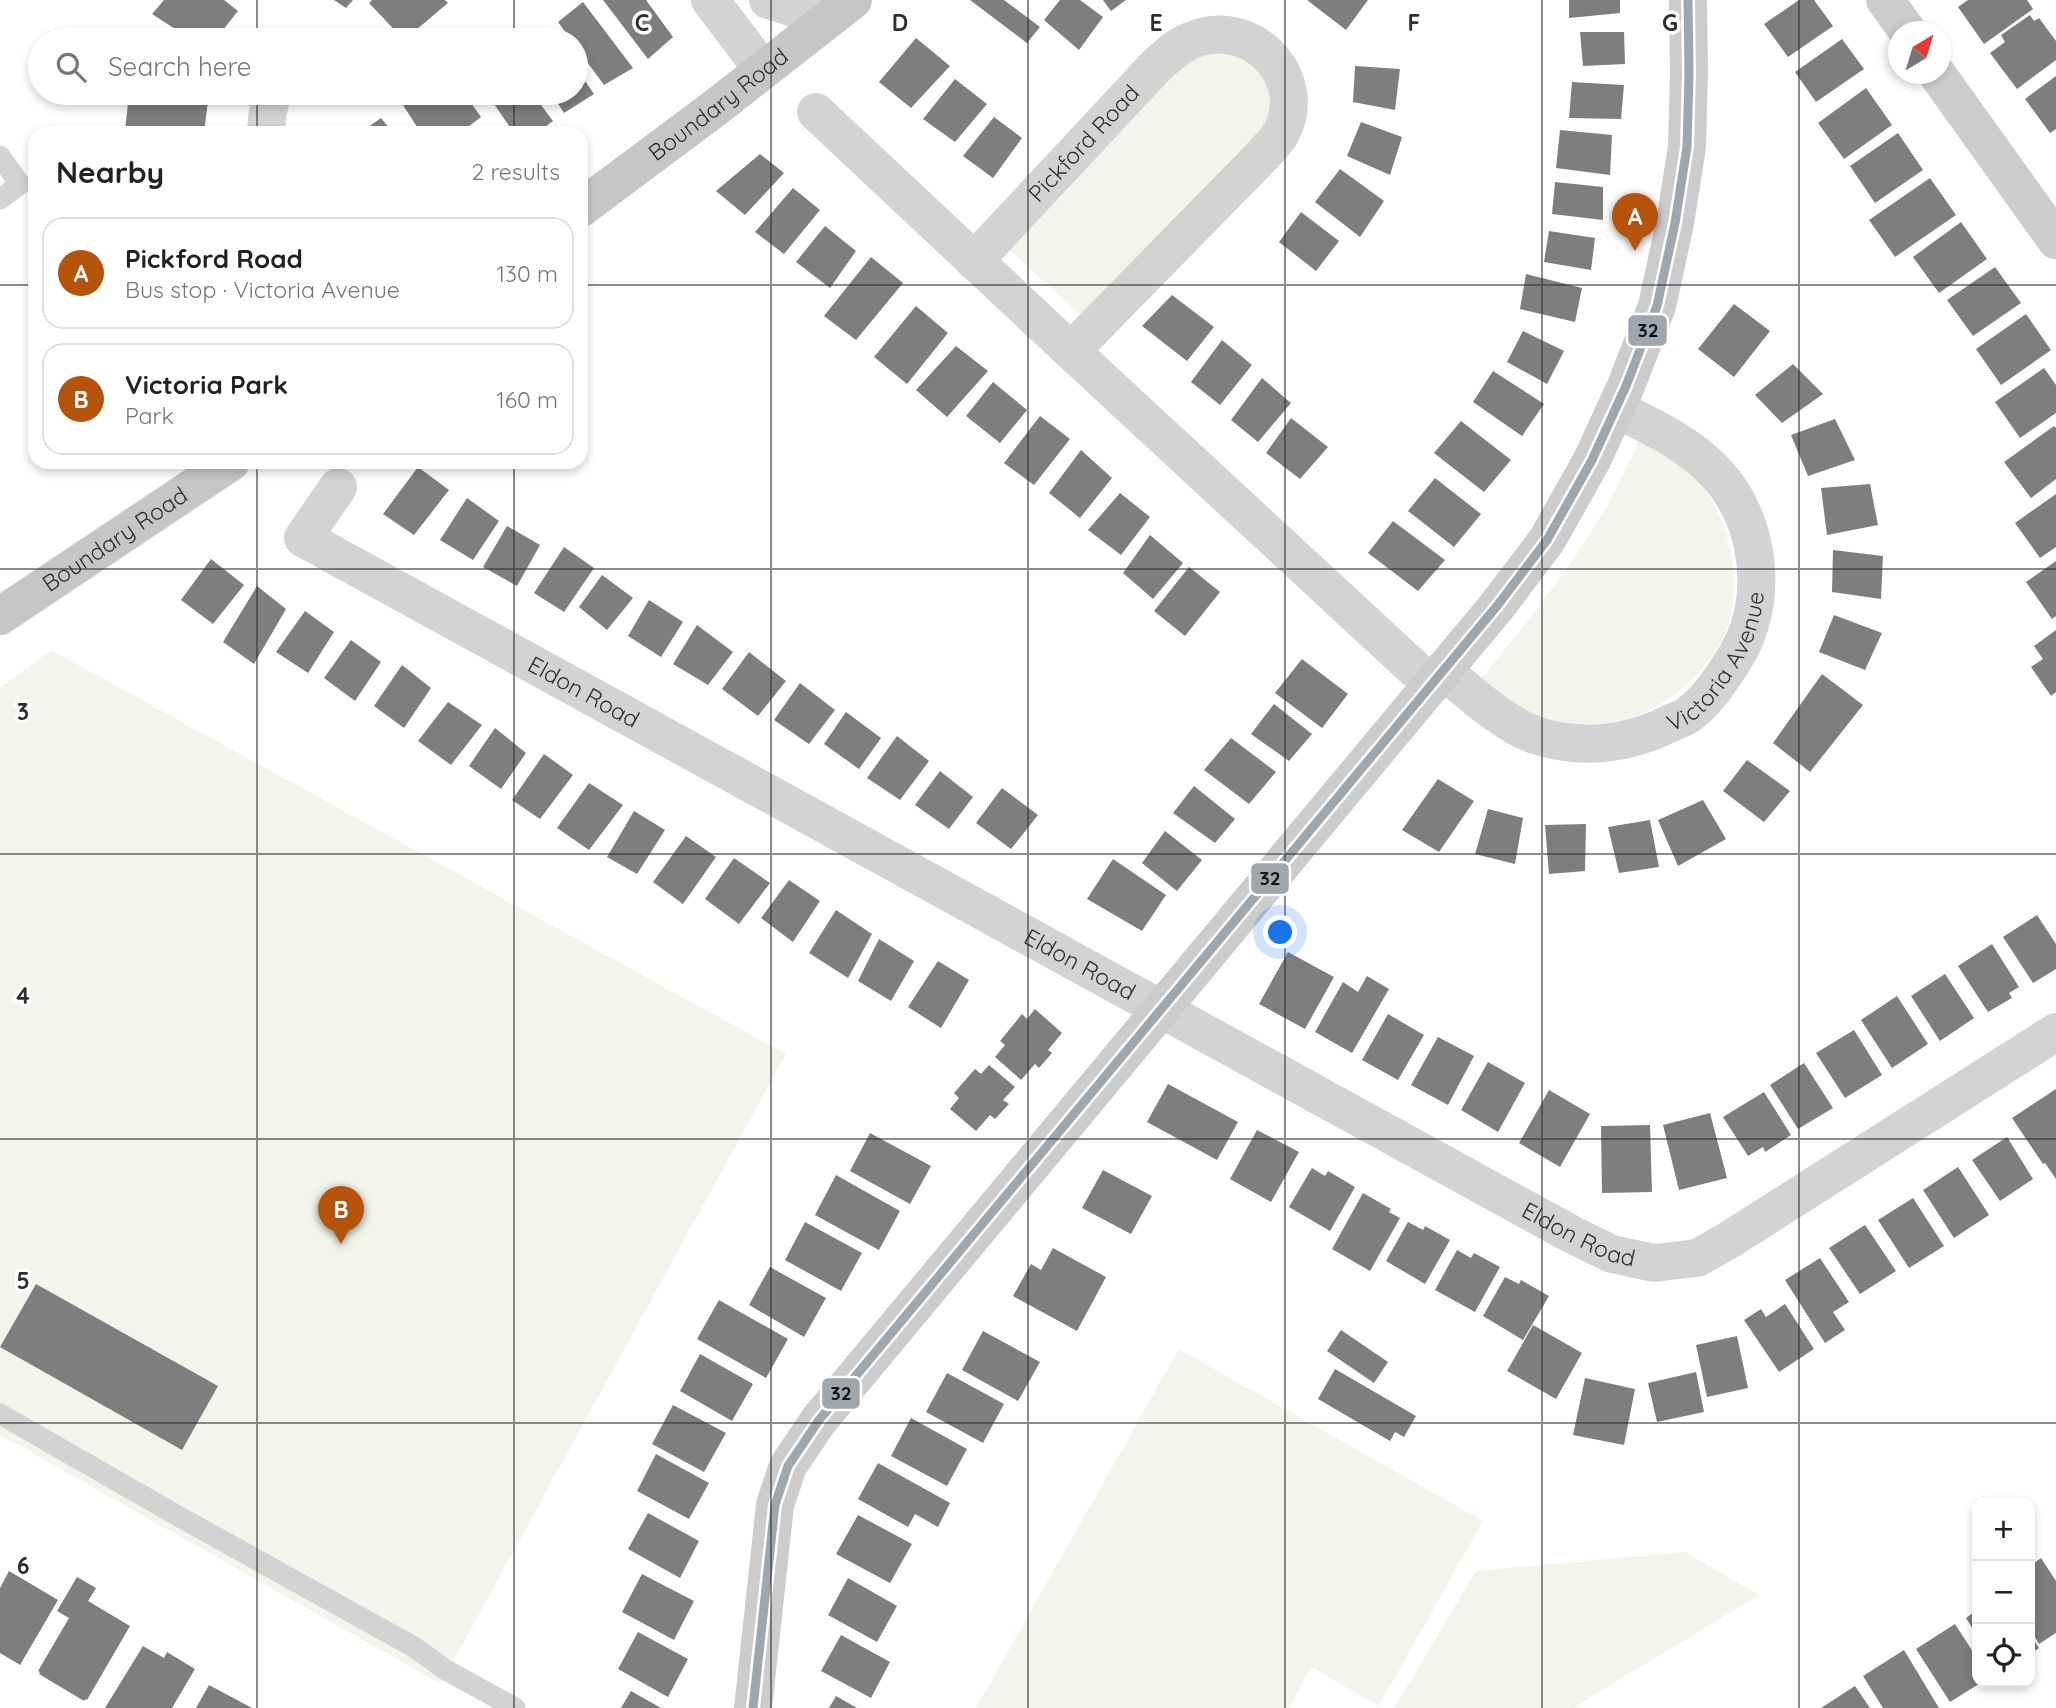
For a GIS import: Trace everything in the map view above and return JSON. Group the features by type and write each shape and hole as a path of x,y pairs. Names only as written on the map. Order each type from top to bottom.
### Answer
{"main road":[{"name":"Boundary Road","path":"588,203 704,117 840,10"},
{"name":"Boundary Road","path":"0,616 220,469"}],"street":[{"path":"768,0 840,10"},
{"path":"753,1708 775,1505 788,1466 819,1420 1497,606 1547,540 1592,460 1616,409 1657,306 1675,223 1687,147 1688,0"},
{"path":"1885,0 1900,21"},
{"path":"717,9 764,70"},
{"name":"Pickford Road","path":"974,261 1156,66 1177,47 1201,37 1225,34 1257,44 1268,53 1286,83 1289,103 1287,119 1280,135 1071,351"},
{"path":"1944,84 2056,240"},
{"path":"266,126 269,105"},
{"path":"816,112 1071,351 1438,678"},
{"name":"Victoria Avenue","path":"1438,678 1534,734 1571,743 1612,743 1648,734 1688,715 1713,691 1735,658 1750,625 1758,587 1753,543 1739,507 1719,476 1696,454 1670,435 1616,409"},
{"name":"Eldon Road","path":"338,487 303,538 1571,1234 1612,1254 1654,1263 1697,1258 2056,1032"}],"lane":[{"path":"0,156 20,184 0,199"},
{"path":"0,1414 414,1647 446,1670 515,1708"}],"shaded area":[{"path":"1228,51 1260,65 1272,94 1268,125 1085,319 1006,247 1171,72 1198,56"},
{"path":"1641,436 1676,460 1700,482 1721,520 1731,552 1734,585 1730,618 1725,633 1697,675 1671,697 1643,713 1620,721 1596,724 1559,723 1539,717 1512,703 1480,680 1584,543 1609,502"},
{"path":"51,650 786,1054 439,1683 0,1435 0,688"},
{"path":"1179,1349 1483,1521 1379,1706 1311,1667 1289,1708 976,1708"},
{"path":"1685,1552 1759,1595 1573,1708 1394,1708 1476,1571"}],"building":[{"path":"164,0 224,0 238,11 225,28 174,28 152,14"},
{"path":"334,0 353,0 346,8"},
{"path":"372,0 445,0 448,3 418,28 393,28 369,3"},
{"path":"603,0 646,0 673,37 648,59"},
{"path":"970,0 1004,0 1040,27 1027,43"},
{"path":"1060,0 1080,0 1103,17 1079,50 1044,20"},
{"path":"1103,0 1126,0 1111,11"},
{"path":"1307,0 1368,0 1346,30"},
{"path":"1569,0 1620,0 1620,13 1569,18"},
{"path":"1799,0 1814,0 1833,26 1788,57 1764,24"},
{"path":"1968,0 2027,0 2033,9 1984,44 1958,7"},
{"path":"583,2 633,68 604,85 588,63 588,28 562,28 558,22"},
{"path":"2030,15 2034,21 2039,18 2056,41 2056,60 2017,89 1990,53 2005,42 2001,35"},
{"path":"1580,32 1624,32 1625,64 1583,66"},
{"path":"916,38 950,66 911,108 879,82"},
{"path":"1842,39 1864,69 1816,102 1795,72"},
{"path":"1355,66 1400,69 1395,110 1353,102"},
{"path":"2056,76 2056,129 2050,133 2025,99"},
{"path":"955,79 987,104 955,142 923,119"},
{"path":"1572,82 1624,85 1621,119 1569,118"},
{"path":"588,85 594,94 588,98"},
{"path":"1866,88 1892,125 1844,159 1818,123"},
{"path":"128,105 208,105 205,126 126,126"},
{"path":"403,105 472,105 481,117 469,126 416,126"},
{"path":"495,105 541,105 553,121 546,126 509,126"},
{"path":"559,105 577,105 564,113"},
{"path":"994,117 1022,138 993,178 963,156"},
{"path":"381,118 387,126 370,126"},
{"path":"1361,122 1402,137 1390,175 1347,156"},
{"path":"1560,130 1612,135 1610,175 1556,168"},
{"path":"1898,133 1923,170 1875,203 1850,166"},
{"path":"760,154 784,173 745,215 716,191"},
{"path":"1340,169 1384,201 1360,237 1315,202"},
{"path":"1930,178 1956,215 1895,257 1869,220"},
{"path":"1555,182 1603,187 1603,220 1552,214"},
{"path":"793,188 820,210 784,254 755,232"},
{"path":"1301,212 1339,241 1316,271 1279,242"},
{"path":"1961,222 1987,259 1939,293 1913,257"},
{"path":"825,226 856,251 830,288 796,262"},
{"path":"1549,231 1595,238 1591,270 1544,262"},
{"path":"871,257 903,283 856,340 824,316"},
{"path":"1995,267 2021,303 1973,336 1947,300"},
{"path":"1526,274 1582,288 1575,322 1520,309"},
{"path":"1172,295 1214,327 1187,361 1142,326"},
{"path":"1734,304 1770,331 1734,377 1698,349"},
{"path":"916,306 948,333 907,384 874,357"},
{"path":"2026,314 2051,350 2001,385 1976,349"},
{"path":"1523,331 1564,351 1547,384 1507,362"},
{"path":"1222,340 1252,365 1220,405 1191,382"},
{"path":"956,346 988,371 947,417 916,390"},
{"path":"1793,364 1823,394 1782,423 1755,395"},
{"path":"2044,368 2056,385 2056,413 2020,438 1995,402"},
{"path":"1493,371 1544,404 1522,436 1473,402"},
{"path":"1262,378 1291,403 1258,442 1231,420"},
{"path":"993,382 1027,410 1000,443 966,416"},
{"path":"1040,416 1070,439 1034,485 1004,463"},
{"path":"1291,418 1328,447 1300,479 1266,453"},
{"path":"1835,419 1855,460 1808,476 1791,435"},
{"path":"1461,421 1511,460 1484,492 1434,453"},
{"path":"2054,426 2056,479 2031,498 2004,462"},
{"path":"1081,450 1112,478 1080,518 1049,493"},
{"path":"417,469 421,469 449,490 414,535 383,514"},
{"path":"1435,478 1481,514 1454,547 1408,511"},
{"path":"1870,484 1878,525 1827,535 1821,488"},
{"path":"1120,493 1150,517 1121,555 1088,530"},
{"path":"2056,494 2056,547 2040,558 2015,523"},
{"path":"467,498 499,521 473,560 440,540"},
{"path":"1393,521 1445,560 1418,591 1368,553"},
{"path":"507,526 540,545 517,586 483,567"},
{"path":"1150,535 1183,563 1153,599 1123,573"},
{"path":"564,547 594,568 564,612 534,593"},
{"path":"1833,550 1883,556 1881,599 1832,592"},
{"path":"211,559 244,585 213,624 181,600"},
{"path":"2056,561 2056,616 2052,619 2026,582"},
{"path":"1189,567 1220,592 1185,636 1154,611"},
{"path":"602,575 633,598 607,630 579,607"},
{"path":"257,586 286,609 254,664 223,642"},
{"path":"649,600 683,622 661,657 628,636"},
{"path":"305,611 334,632 308,673 276,652"},
{"path":"1834,615 1882,633 1865,670 1819,652"},
{"path":"697,625 733,652 708,685 673,664"},
{"path":"2056,630 2056,692 2051,696 2031,667 2043,659 2034,646"},
{"path":"351,640 381,662 355,701 324,678"},
{"path":"749,652 786,681 758,716 722,689"},
{"path":"1302,659 1348,694 1322,728 1275,693"},
{"path":"402,665 431,688 404,728 374,706"},
{"path":"1822,674 1863,705 1810,772 1773,743"},
{"path":"800,683 835,710 809,744 774,720"},
{"path":"448,702 482,725 451,765 418,741"},
{"path":"1274,704 1312,734 1289,761 1251,734"},
{"path":"846,712 881,738 859,769 824,744"},
{"path":"495,728 526,753 501,789 469,766"},
{"path":"897,736 929,761 900,800 867,778"},
{"path":"1231,738 1276,772 1249,804 1204,770"},
{"path":"544,754 573,775 540,819 512,800"},
{"path":"1747,760 1790,791 1764,822 1723,791"},
{"path":"940,771 973,797 949,829 915,805"},
{"path":"1438,779 1474,801 1439,852 1402,830"},
{"path":"589,783 623,805 589,850 557,828"},
{"path":"1194,786 1235,819 1215,843 1173,813"},
{"path":"1002,788 1038,815 1011,849 976,823"},
{"path":"1703,800 1726,839 1678,866 1658,820"},
{"path":"1488,809 1523,818 1515,864 1475,854"},
{"path":"634,811 665,830 637,874 607,857"},
{"path":"1650,820 1659,867 1619,873 1608,827"},
{"path":"1586,824 1585,871 1549,874 1545,825"},
{"path":"1165,831 1202,860 1177,891 1142,863"},
{"path":"686,836 716,857 683,904 653,882"},
{"path":"734,858 770,883 739,924 705,899"},
{"path":"1113,859 1166,895 1142,931 1087,899"},
{"path":"789,880 820,901 793,942 761,918"},
{"path":"836,910 872,934 848,978 809,953"},
{"path":"2037,915 2056,944 2056,969 2033,983 2003,937"},
{"path":"879,939 914,961 891,1001 858,981"},
{"path":"1992,944 2019,987 2009,993 2012,998 1988,1012 1958,966"},
{"path":"1288,952 1334,977 1305,1029 1259,1004"},
{"path":"938,961 969,980 941,1028 908,1007"},
{"path":"1945,974 1974,1018 1940,1041 1911,996"},
{"path":"1367,976 1389,989 1352,1053 1315,1032 1343,982 1358,992"},
{"path":"1897,996 1928,1044 1892,1068 1861,1020"},
{"path":"1035,1009 1062,1033 1048,1050 1052,1053 1039,1068 1035,1064 1021,1080 995,1057 1005,1045 1000,1041 1022,1014 1027,1019"},
{"path":"1388,1014 1424,1035 1398,1080 1362,1060"},
{"path":"1854,1030 1882,1075 1845,1098 1816,1053"},
{"path":"1438,1037 1474,1056 1448,1105 1411,1085"},
{"path":"1488,1062 1525,1083 1498,1132 1461,1110"},
{"path":"1804,1063 1833,1108 1798,1129 1770,1085"},
{"path":"989,1065 1015,1087 1003,1100 1009,1104 995,1119 990,1115 976,1131 950,1109 959,1098 954,1093 975,1069 981,1074"},
{"path":"1168,1084 1238,1122 1217,1160 1147,1122"},
{"path":"2056,1089 2056,1179 2012,1118"},
{"path":"1549,1090 1590,1114 1560,1167 1519,1143"},
{"path":"1764,1092 1791,1135 1765,1152 1763,1147 1748,1156 1723,1117"},
{"path":"1710,1113 1727,1178 1679,1190 1663,1125"},
{"path":"1650,1125 1652,1192 1602,1193 1601,1126"},
{"path":"1257,1130 1299,1152 1271,1202 1230,1179"},
{"path":"870,1133 931,1166 910,1204 850,1171"},
{"path":"2007,1137 2033,1179 2000,1201 1972,1160"},
{"path":"1958,1167 1989,1215 1954,1238 1923,1190"},
{"path":"1312,1168 1325,1176 1328,1171 1355,1187 1330,1231 1289,1207"},
{"path":"1103,1170 1152,1196 1131,1234 1082,1208"},
{"path":"836,1175 900,1211 879,1250 815,1215"},
{"path":"1363,1193 1391,1209 1389,1212 1400,1218 1370,1271 1332,1249"},
{"path":"1913,1198 1944,1246 1909,1268 1878,1220"},
{"path":"805,1222 862,1253 841,1291 785,1260"},
{"path":"1408,1222 1423,1230 1425,1226 1450,1240 1425,1284 1386,1261"},
{"path":"1865,1225 1896,1271 1860,1294 1829,1248"},
{"path":"1053,1248 1106,1277 1077,1331 1013,1296 1031,1264 1041,1270"},
{"path":"1457,1250 1471,1258 1474,1253 1500,1267 1475,1312 1435,1290"},
{"path":"1820,1258 1849,1302 1833,1312 1845,1330 1825,1343 1785,1280"},
{"path":"770,1267 826,1298 804,1337 749,1305"},
{"path":"1505,1277 1519,1284 1521,1280 1549,1296 1523,1340 1483,1316"},
{"path":"36,1284 218,1386 182,1450 0,1347"},
{"path":"719,1300 788,1339 766,1378 697,1339"},
{"path":"1785,1304 1814,1349 1779,1372 1744,1320 1761,1309 1766,1317"},
{"path":"1533,1325 1582,1353 1556,1399 1507,1371"},
{"path":"1341,1330 1388,1362 1374,1383 1327,1351"},
{"path":"983,1331 1040,1362 1018,1401 962,1370"},
{"path":"1737,1336 1748,1388 1707,1397 1696,1345"},
{"path":"700,1354 753,1384 732,1421 680,1391"},
{"path":"1335,1369 1416,1416 1404,1437 1395,1432 1390,1441 1318,1399"},
{"path":"1696,1372 1704,1412 1657,1422 1648,1383"},
{"path":"947,1373 1004,1404 983,1443 926,1412"},
{"path":"1585,1378 1635,1389 1624,1445 1573,1435"},
{"path":"673,1405 726,1433 704,1472 652,1444"},
{"path":"911,1418 967,1449 947,1486 891,1456"},
{"path":"656,1454 709,1483 689,1519 637,1491"},
{"path":"878,1463 950,1503 938,1527 915,1514 908,1527 858,1499"},
{"path":"648,1513 699,1541 680,1578 628,1549"},
{"path":"858,1515 912,1544 890,1583 836,1554"},
{"path":"2041,1558 2056,1581 2056,1633 2039,1644 2035,1637 2035,1562"},
{"path":"9,1571 58,1600 20,1665 0,1653 0,1588"},
{"path":"642,1574 694,1601 674,1640 622,1612"},
{"path":"77,1577 96,1588 88,1601 130,1626 84,1701 38,1671 69,1618 57,1611"},
{"path":"848,1578 897,1606 877,1642 828,1615"},
{"path":"1972,1614 1972,1628 1966,1618"},
{"path":"1955,1624 1972,1650 1974,1687 1950,1702 1916,1649"},
{"path":"638,1632 688,1659 668,1697 618,1669"},
{"path":"841,1635 890,1662 871,1698 821,1671"},
{"path":"143,1646 164,1658 167,1652 195,1669 172,1708 105,1708"},
{"path":"1904,1650 1939,1708 1883,1708 1863,1676"},
{"path":"209,1685 252,1708 196,1708"},
{"path":"1855,1686 1870,1708 1821,1708"},
{"path":"631,1691 661,1708 621,1708"},
{"path":"836,1696 857,1708 829,1708"}],"transit line":[{"name":"32","path":"753,1708 775,1505 788,1466 819,1420 1497,606 1547,540 1592,460 1626,386 1657,306 1675,223 1687,147 1688,0"}],"place":[{"name":"Pickford Road","path":"1635,251"},
{"name":"Victoria Park","path":"341,1244"}]}
